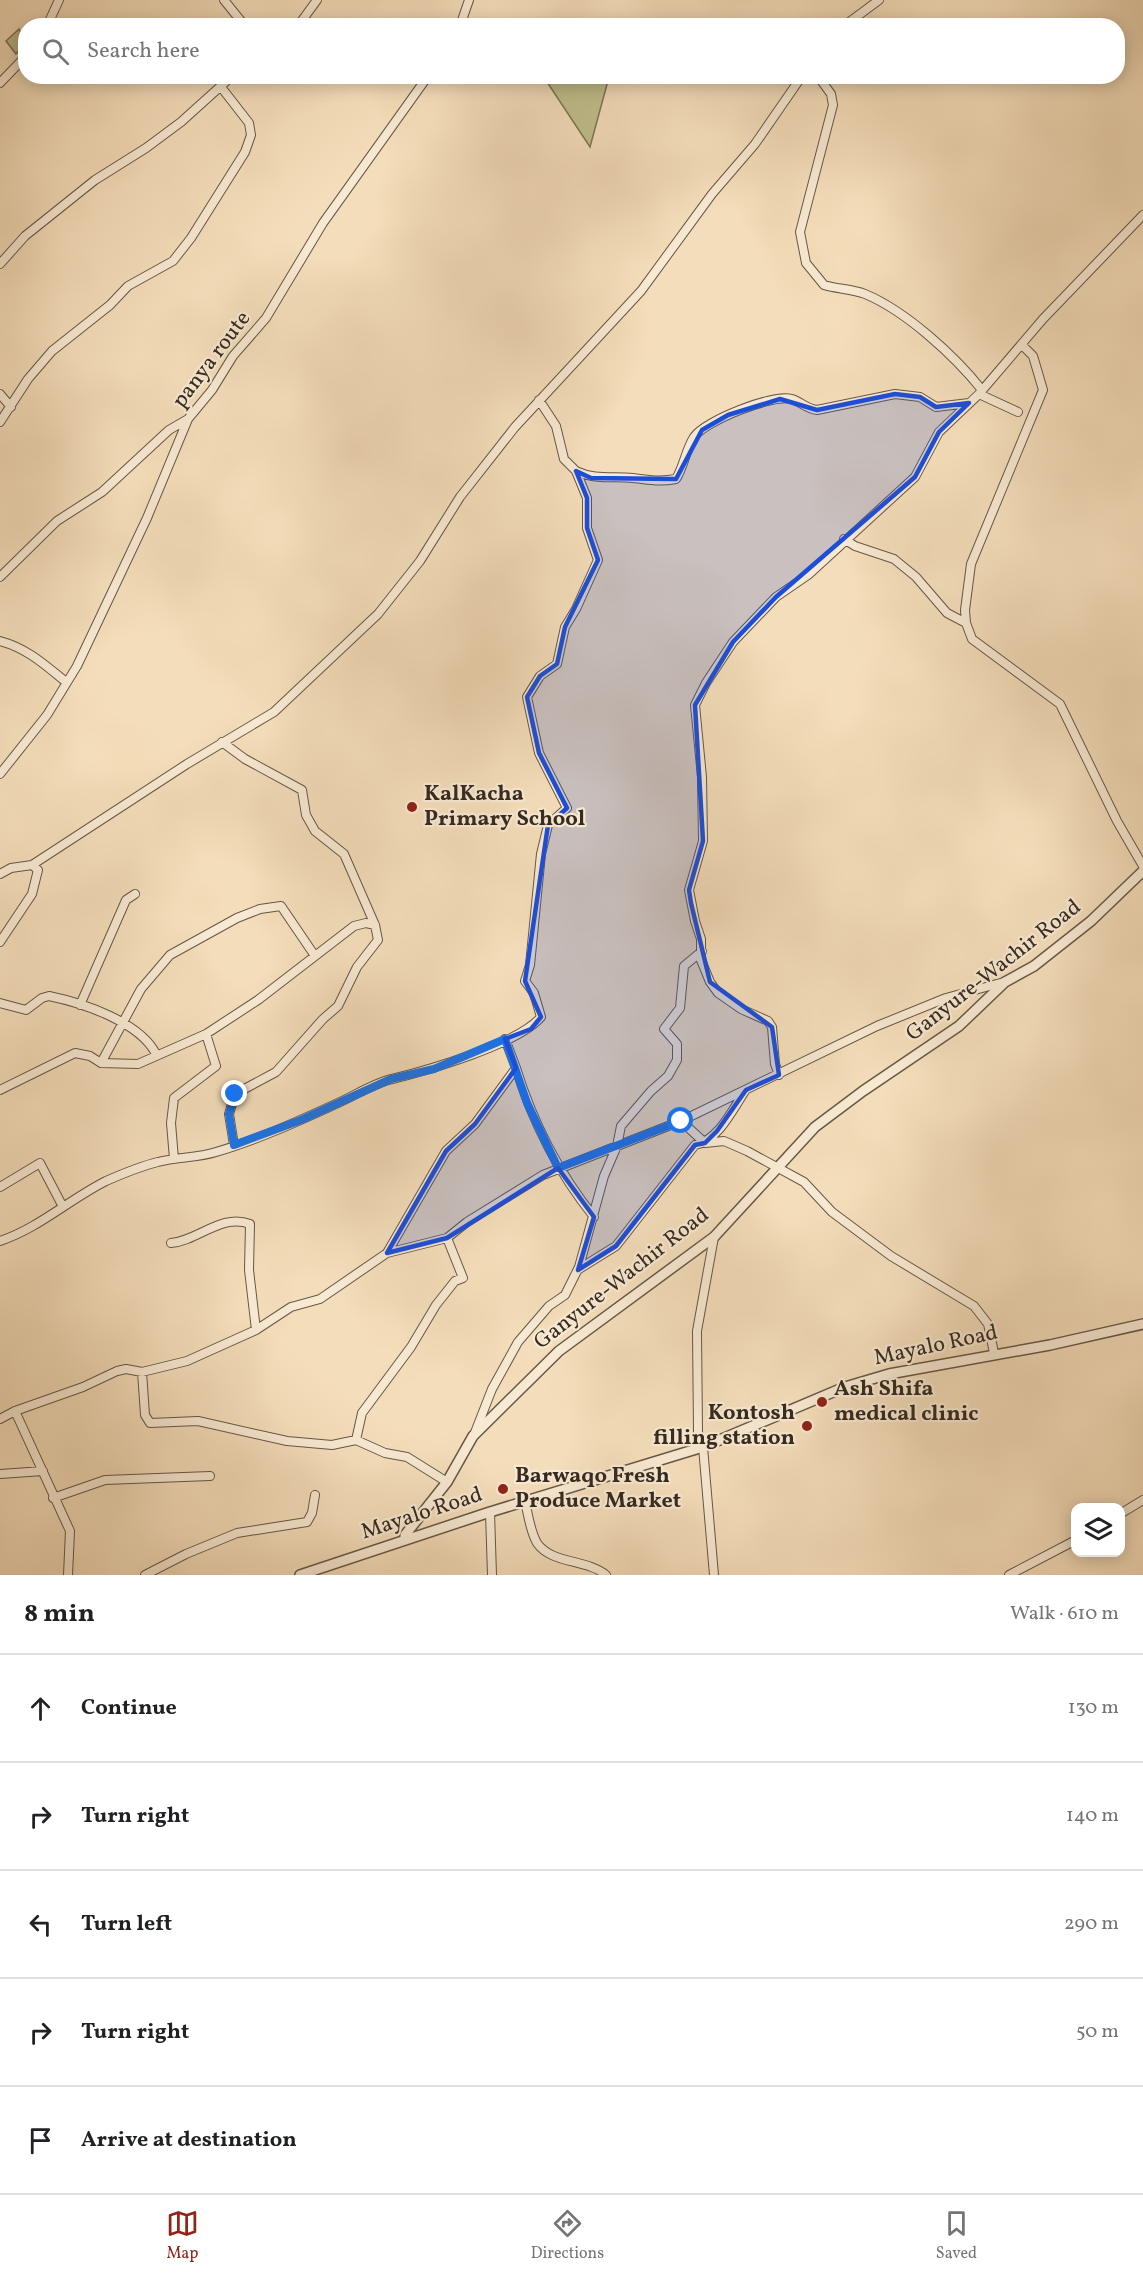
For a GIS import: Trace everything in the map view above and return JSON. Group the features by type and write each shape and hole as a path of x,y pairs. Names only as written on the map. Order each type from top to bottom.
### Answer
{"street":[{"path":"51,18 59,0"},
{"path":"224,0 239,18"},
{"path":"304,18 317,0"},
{"path":"463,18 469,0"},
{"path":"855,18 879,0"},
{"path":"0,83 18,65"},
{"path":"0,75 13,70"},
{"path":"0,264 26,236 52,214 95,180 146,148 224,84"},
{"name":"panya route","path":"0,774 47,714 96,628 108,596 147,518 188,419 212,390 233,356 266,318 323,223 422,84"},
{"path":"0,874 11,868 32,865 222,742 274,712 378,614 420,561 460,497 539,400 641,291 712,194 755,144 796,84"},
{"path":"824,84 831,94 833,105 800,232 806,263 824,285 864,293 899,313 936,343 981,392 1018,412"},
{"path":"0,422 28,380 52,351 110,305 128,286 173,261 191,238 245,152 250,135 249,123 221,87"},
{"path":"779,1075 775,1064 772,1027 768,1021 741,1009 718,993 710,982 701,960 702,939 695,921 689,890 703,841 702,777 695,705 706,682 733,642 776,597 808,574 915,477 939,432 981,392 1092,266 1143,215"},
{"path":"1022,345 1033,356 1043,390 970,564 965,610 966,623 972,639 1060,704 1143,866"},
{"path":"0,394 11,407"},
{"path":"539,400 556,426 564,459 576,471 591,478 632,478 650,481 676,479 683,468 694,437 702,430 735,412 780,399 794,399 808,409 817,410 895,394 920,397 936,407 969,404"},
{"path":"0,577 57,521 102,492 168,430 188,419"},
{"path":"0,1241 32,1228 63,1205 107,1180 156,1162 215,1153 301,1120 391,1079 434,1069 531,1029 542,1017 534,993 525,981 530,966 541,854 548,825 567,808 539,753 527,697 540,676 557,664 565,627 576,609 598,560 586,528 587,498 576,471"},
{"path":"844,539 855,546 894,559 916,577 947,613 966,623"},
{"path":"0,641 22,649 66,682"},
{"path":"222,742 245,759 302,789 306,815 315,831 344,854 375,925 377,944 357,968 338,1006 323,1019 276,1072 235,1094 229,1114 234,1145"},
{"path":"0,942 32,894 38,870 32,865"},
{"name":"Ganyure-Wachir Road","path":"405,1540 405,1535 447,1482 473,1436 559,1352 714,1237 815,1127 863,1090 959,1026 1005,982 1034,966 1091,921 1143,871"},
{"path":"80,1005 126,900 135,894"},
{"path":"101,1063 141,989 170,955 179,948 260,909 275,906 285,909 315,956"},
{"path":"0,1090 75,1053 90,1056 101,1063 138,1064 228,1022 354,926 366,922 375,925"},
{"path":"473,1436 492,1389 519,1342 549,1306 566,1295 578,1270 604,1176 617,1146 621,1126 651,1091 668,1076 678,1060 677,1044 664,1029 680,1008 684,966 702,951"},
{"path":"0,1419 15,1411 83,1387 117,1371 126,1369 142,1372 187,1361 256,1330 291,1307 320,1299 387,1253 447,1238 467,1222 558,1168 681,1121 877,1026 946,998 1005,982"},
{"path":"0,1003 26,1010 42,998 49,996 80,1005 124,1023 149,1042 156,1054"},
{"path":"174,1159 171,1122 174,1098 216,1066 206,1034"},
{"path":"505,1039 527,1103 558,1168 594,1217"},
{"path":"387,1253 446,1151 475,1124 516,1068"},
{"path":"705,1143 717,1131 746,1090"},
{"path":"681,1121 705,1143"},
{"path":"578,1270 616,1246 695,1145 724,1141 804,1182 832,1212 891,1256 974,1306 988,1324 994,1353"},
{"path":"0,1187 40,1163 63,1205"},
{"path":"171,1243 192,1238 216,1225 250,1224 249,1270 256,1330"},
{"path":"714,1237 697,1331 698,1432 704,1447 714,1575"},
{"path":"356,1440 362,1413 411,1347 436,1305 455,1281 463,1278 447,1238"},
{"name":"Mayalo Road","path":"300,1575 490,1512 704,1447 845,1387 889,1374 994,1353 1050,1345 1143,1324"},
{"path":"142,1372 145,1415 150,1423 198,1421 287,1441 332,1445 356,1440 385,1452 407,1457 447,1482"},
{"path":"15,1411 70,1531 68,1575"},
{"path":"0,1474 43,1471"},
{"path":"53,1498 105,1480 210,1476"},
{"path":"145,1575 186,1554 237,1533 307,1522 312,1513 315,1495"},
{"path":"1125,1511 1143,1500"},
{"path":"525,1501 537,1542 545,1551 592,1567 606,1575"},
{"path":"490,1512 492,1575"},
{"path":"1009,1575 1071,1543"}],"highlighted area":[{"path":"895,394 920,397 936,407 969,403 939,432 915,477 776,597 733,642 695,705 703,841 689,890 691,903 710,982 772,1027 779,1075 746,1090 717,1131 705,1143 695,1145 616,1246 578,1270 594,1217 558,1168 447,1238 387,1253 446,1151 475,1124 516,1068 505,1039 531,1029 541,1017 525,981 548,825 567,808 539,753 527,697 540,676 557,664 565,627 598,560 587,528 587,498 576,471 591,478 676,479 702,430 728,415 780,399 817,410"}],"shaded area":[{"path":"18,30 16,54 6,41"},
{"path":"548,84 607,84 590,147"}],"place":[{"name":"KalKacha Primary School","path":"412,807"},
{"name":"Ash Shifa medical clinic","path":"822,1402"},
{"name":"Kontosh filling station","path":"807,1426"},
{"name":"Barwaqo Fresh Produce Market","path":"503,1489"}],"route":[{"path":"235,1094 235,1102 229,1109 234,1145 301,1120 391,1079 434,1069 505,1039 527,1103 558,1168 681,1121"}]}
